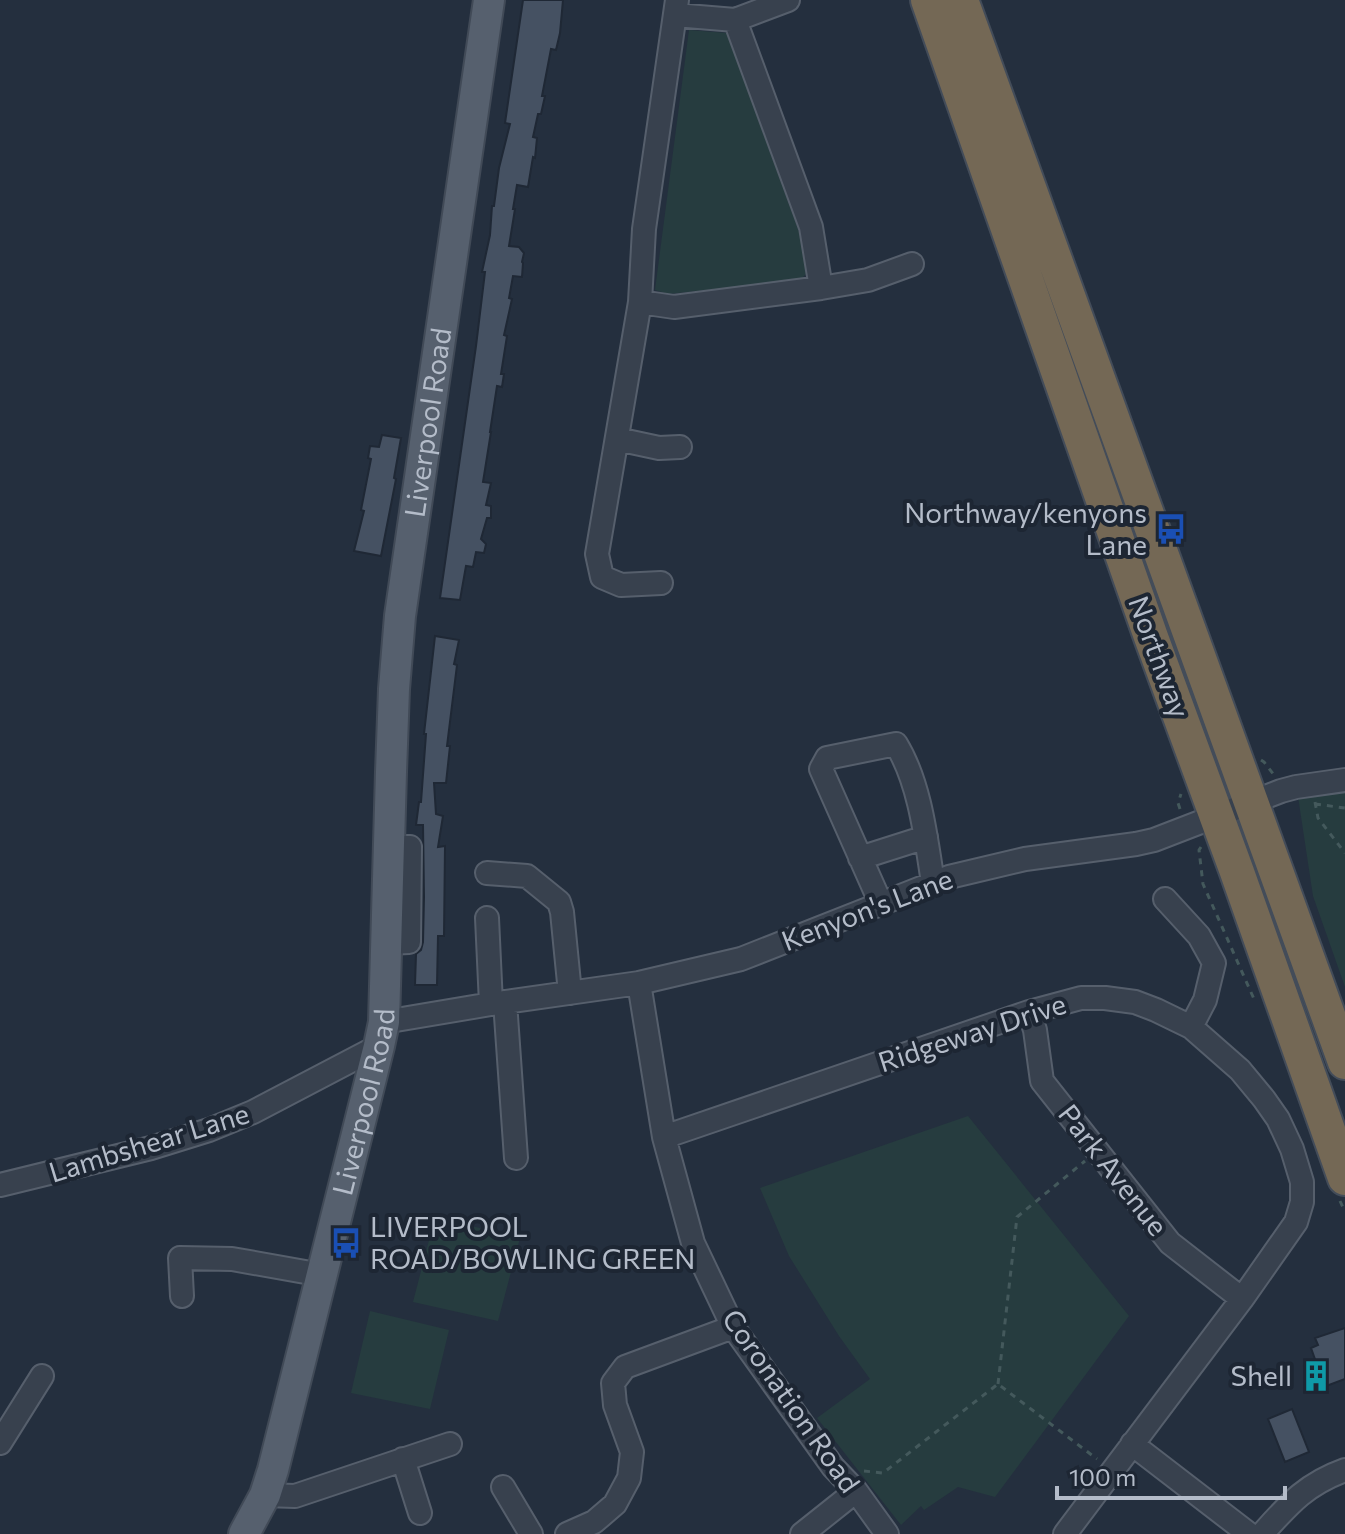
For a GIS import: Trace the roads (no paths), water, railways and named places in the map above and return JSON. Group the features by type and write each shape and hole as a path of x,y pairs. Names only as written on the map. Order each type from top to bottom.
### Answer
{"highway":[{"name":"Northway","path":"928,0 1345,1178"},
{"name":"Northway","path":"961,0 1345,1062"}],"main road":[{"name":"Liverpool Road","path":"244,1534 265,1495 273,1470 382,1034 394,689 400,616 489,0"}],"street":[{"path":"661,583 621,585 602,577 597,554 640,302 644,229 676,7 735,20 788,0"},
{"path":"735,20 811,227 821,288"},
{"path":"640,302 674,307 821,288 868,280 912,264"},
{"path":"617,439 659,448 680,447"},
{"path":"881,904 821,769 827,758 896,744 915,793 933,883"},
{"name":"Kenyon's Lane","path":"382,1034 498,1003 639,983 741,959 949,877 1025,859 1154,840 1281,791 1314,794 1345,780"},
{"path":"860,858 926,837"},
{"path":"487,873 527,876 559,902 570,993"},
{"path":"1165,899 1199,936 1214,963 1205,1000 1191,1027"},
{"path":"487,918 498,1003 505,1133 516,1158"},
{"name":"Coronation Road","path":"639,983 664,1137 693,1243 733,1327 833,1467 856,1491 887,1534"},
{"name":"Ridgeway Drive","path":"664,1137 1029,1012 1081,998 1105,998 1145,1006 1191,1027 1240,1070 1278,1119 1292,1149 1302,1182 1302,1202 1296,1222 1242,1299 1065,1534"},
{"name":"Park Avenue","path":"1029,1012 1035,1030 1042,1081 1170,1243 1242,1299"},
{"name":"Lambshear Lane","path":"0,1185 151,1148 209,1130 253,1112 382,1034"},
{"path":"182,1296 180,1258 232,1259 322,1275"},
{"path":"567,1534 594,1522 615,1504 629,1478 632,1452 615,1405 613,1383 625,1367 733,1327"},
{"path":"0,1443 42,1376"},
{"path":"265,1495 295,1496 450,1444"},
{"path":"1132,1444 1249,1534"},
{"path":"403,1459 420,1513"},
{"path":"1262,1534 1293,1499 1345,1470"},
{"path":"503,1487 531,1534"},
{"path":"802,1534 856,1491"}],"place":[{"name":"Northway/kenyons Lane","path":"1171,529"},
{"name":"LIVERPOOL ROAD/BOWLING GREEN","path":"346,1243"},
{"name":"Shell","path":"1316,1376"}]}
